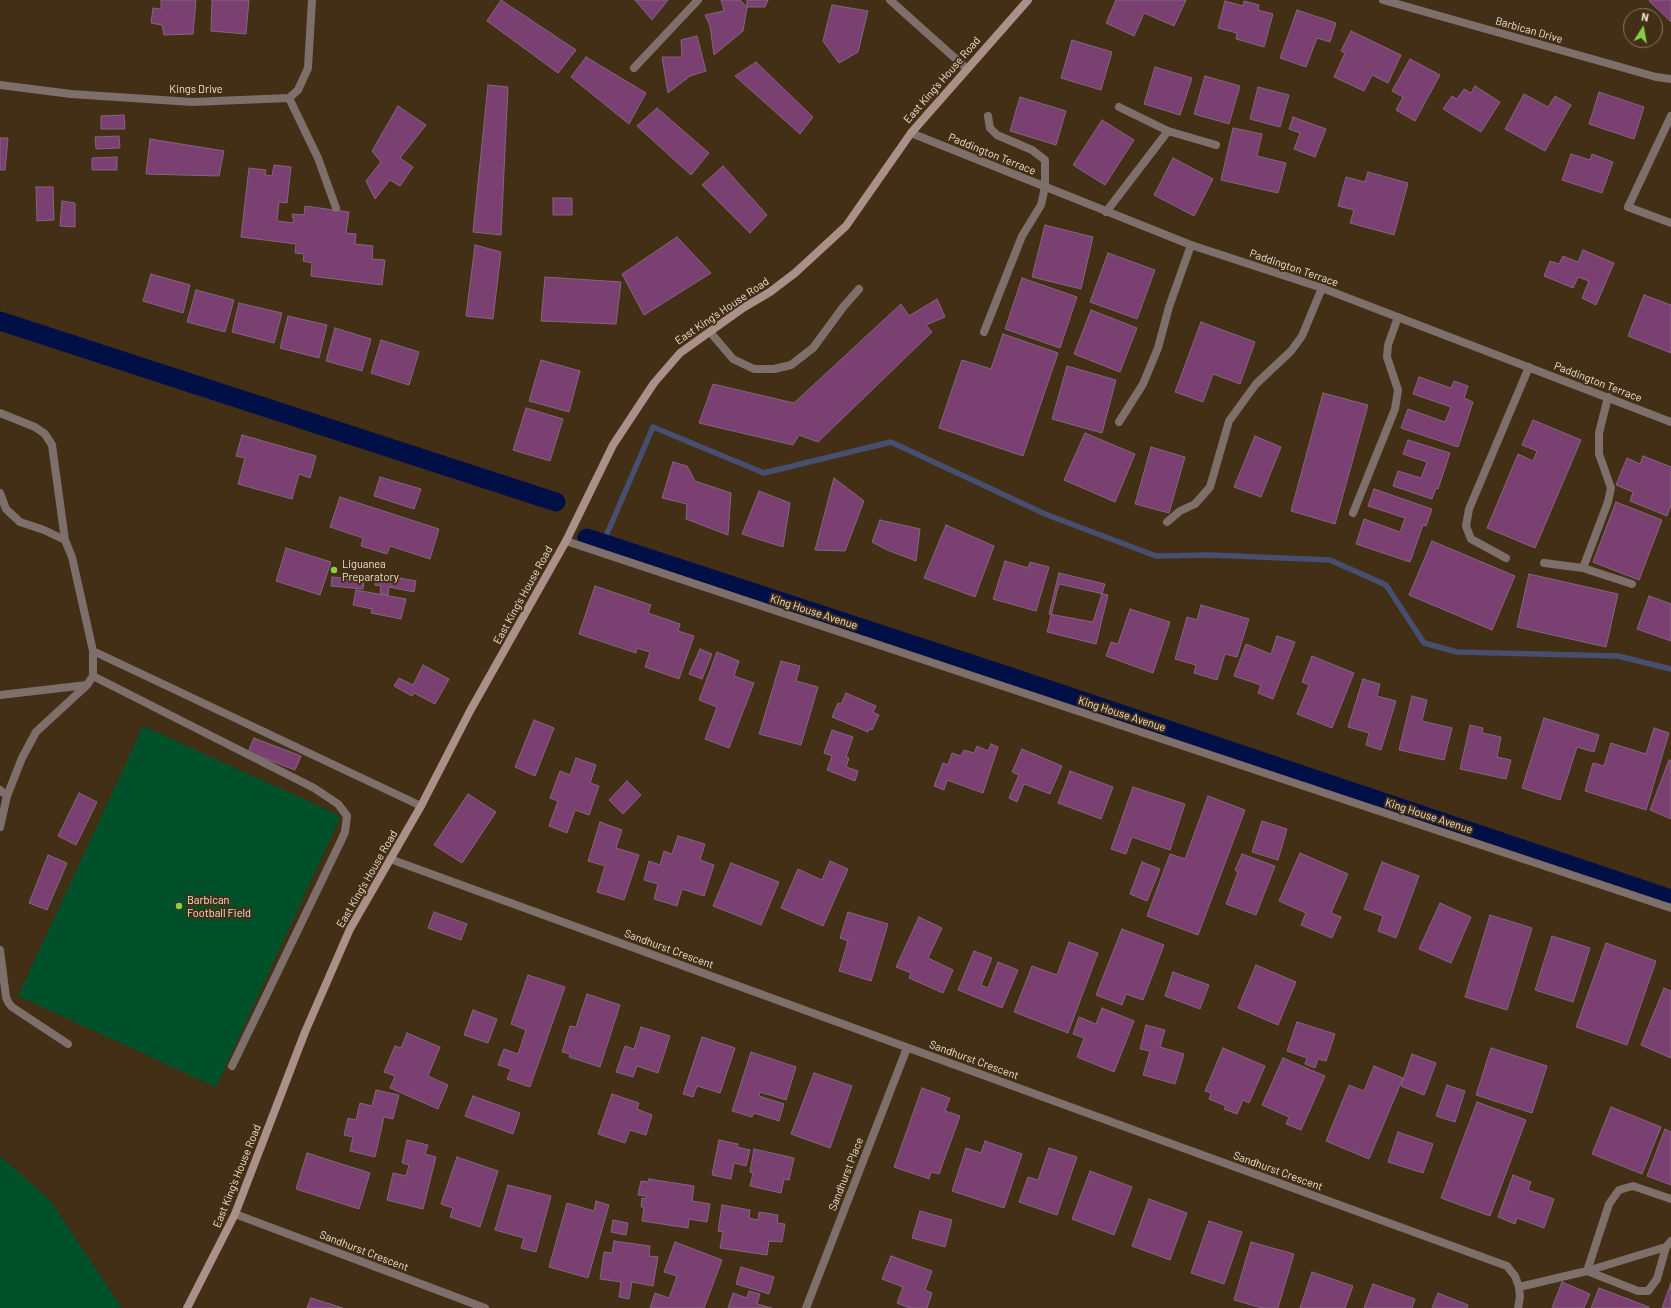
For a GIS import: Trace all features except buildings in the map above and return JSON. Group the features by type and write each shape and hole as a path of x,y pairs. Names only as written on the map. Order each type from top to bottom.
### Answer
{"main road":[{"name":"East King's House Road","path":"187,1308 236,1214 305,1032 350,929 420,806 470,711 566,541 614,445 654,383 680,353 743,308 770,292 795,273 846,226 911,133 966,68 1028,0"}],"street":[{"path":"312,0 308,68 298,90 289,98 318,158 336,208"},
{"path":"634,68 698,0"},
{"path":"890,0 966,68"},
{"name":"Barbican Drive","path":"1382,0 1656,77 1671,79"},
{"name":"Kings Drive","path":"0,84 71,94 192,102 289,98"},
{"path":"1119,108 1168,131 1216,145"},
{"path":"984,332 1022,236 1041,205 1045,187 1045,160 1032,150 997,135 990,128 988,116"},
{"path":"1671,116 1628,207 1671,223"},
{"path":"1106,212 1168,131"},
{"name":"Paddington Terrace","path":"911,133 1191,245 1322,288 1671,422"},
{"path":"1119,422 1142,384 1158,348 1169,307 1191,245"},
{"path":"1167,522 1180,510 1195,504 1210,487 1229,421 1256,384 1291,351 1302,336 1322,288"},
{"path":"710,332 733,359 754,369 774,369 791,365 813,348 844,306 859,289"},
{"path":"1353,513 1395,409 1398,390 1387,358 1388,345 1398,317"},
{"path":"1506,558 1471,539 1466,526 1469,509 1529,367"},
{"path":"1583,568 1608,502 1611,488 1599,454 1599,433 1608,397"},
{"path":"0,413 35,427 45,434 52,445 65,540 72,557 93,652 93,676 87,685 36,732 22,758 7,796 0,827"},
{"path":"0,493 6,509 20,522 44,530 65,540"},
{"name":"King House Avenue","path":"566,541 1671,908"},
{"path":"1544,563 1583,568 1632,584"},
{"path":"93,652 420,806"},
{"path":"93,676 314,788 338,804 347,816 344,832 339,845 232,1066"},
{"path":"0,695 87,685"},
{"path":"0,790 7,796"},
{"name":"Sandhurst Crescent","path":"390,859 1507,1266 1515,1276 1519,1287 1520,1297 1518,1308"},
{"path":"0,950 6,997 8,1002 12,1007 68,1044"},
{"name":"Sandhurst Place","path":"806,1308 907,1048"},
{"path":"1587,1271 1610,1204 1619,1190 1632,1186 1671,1199"},
{"name":"Sandhurst Crescent","path":"236,1214 485,1308"},
{"path":"1519,1287 1587,1271 1668,1244"},
{"path":"1587,1271 1638,1291 1648,1291 1657,1279 1668,1244"}],"green space":[{"name":"Barbican Football Field","path":"143,726 341,816 216,1087 18,996"},
{"path":"0,1156 50,1200 122,1308 0,1308"}],"waterway":[{"path":"0,321 556,502"},
{"path":"603,543 653,427 764,473 891,442 1045,514 1156,556 1210,555 1330,560 1386,585 1424,643 1457,652 1618,656 1671,669"},
{"path":"587,538 1011,677 1671,899"}],"place":[{"name":"Liguanea Preparatory","path":"334,570"},
{"name":"Barbican Football Field","path":"179,906"}]}
